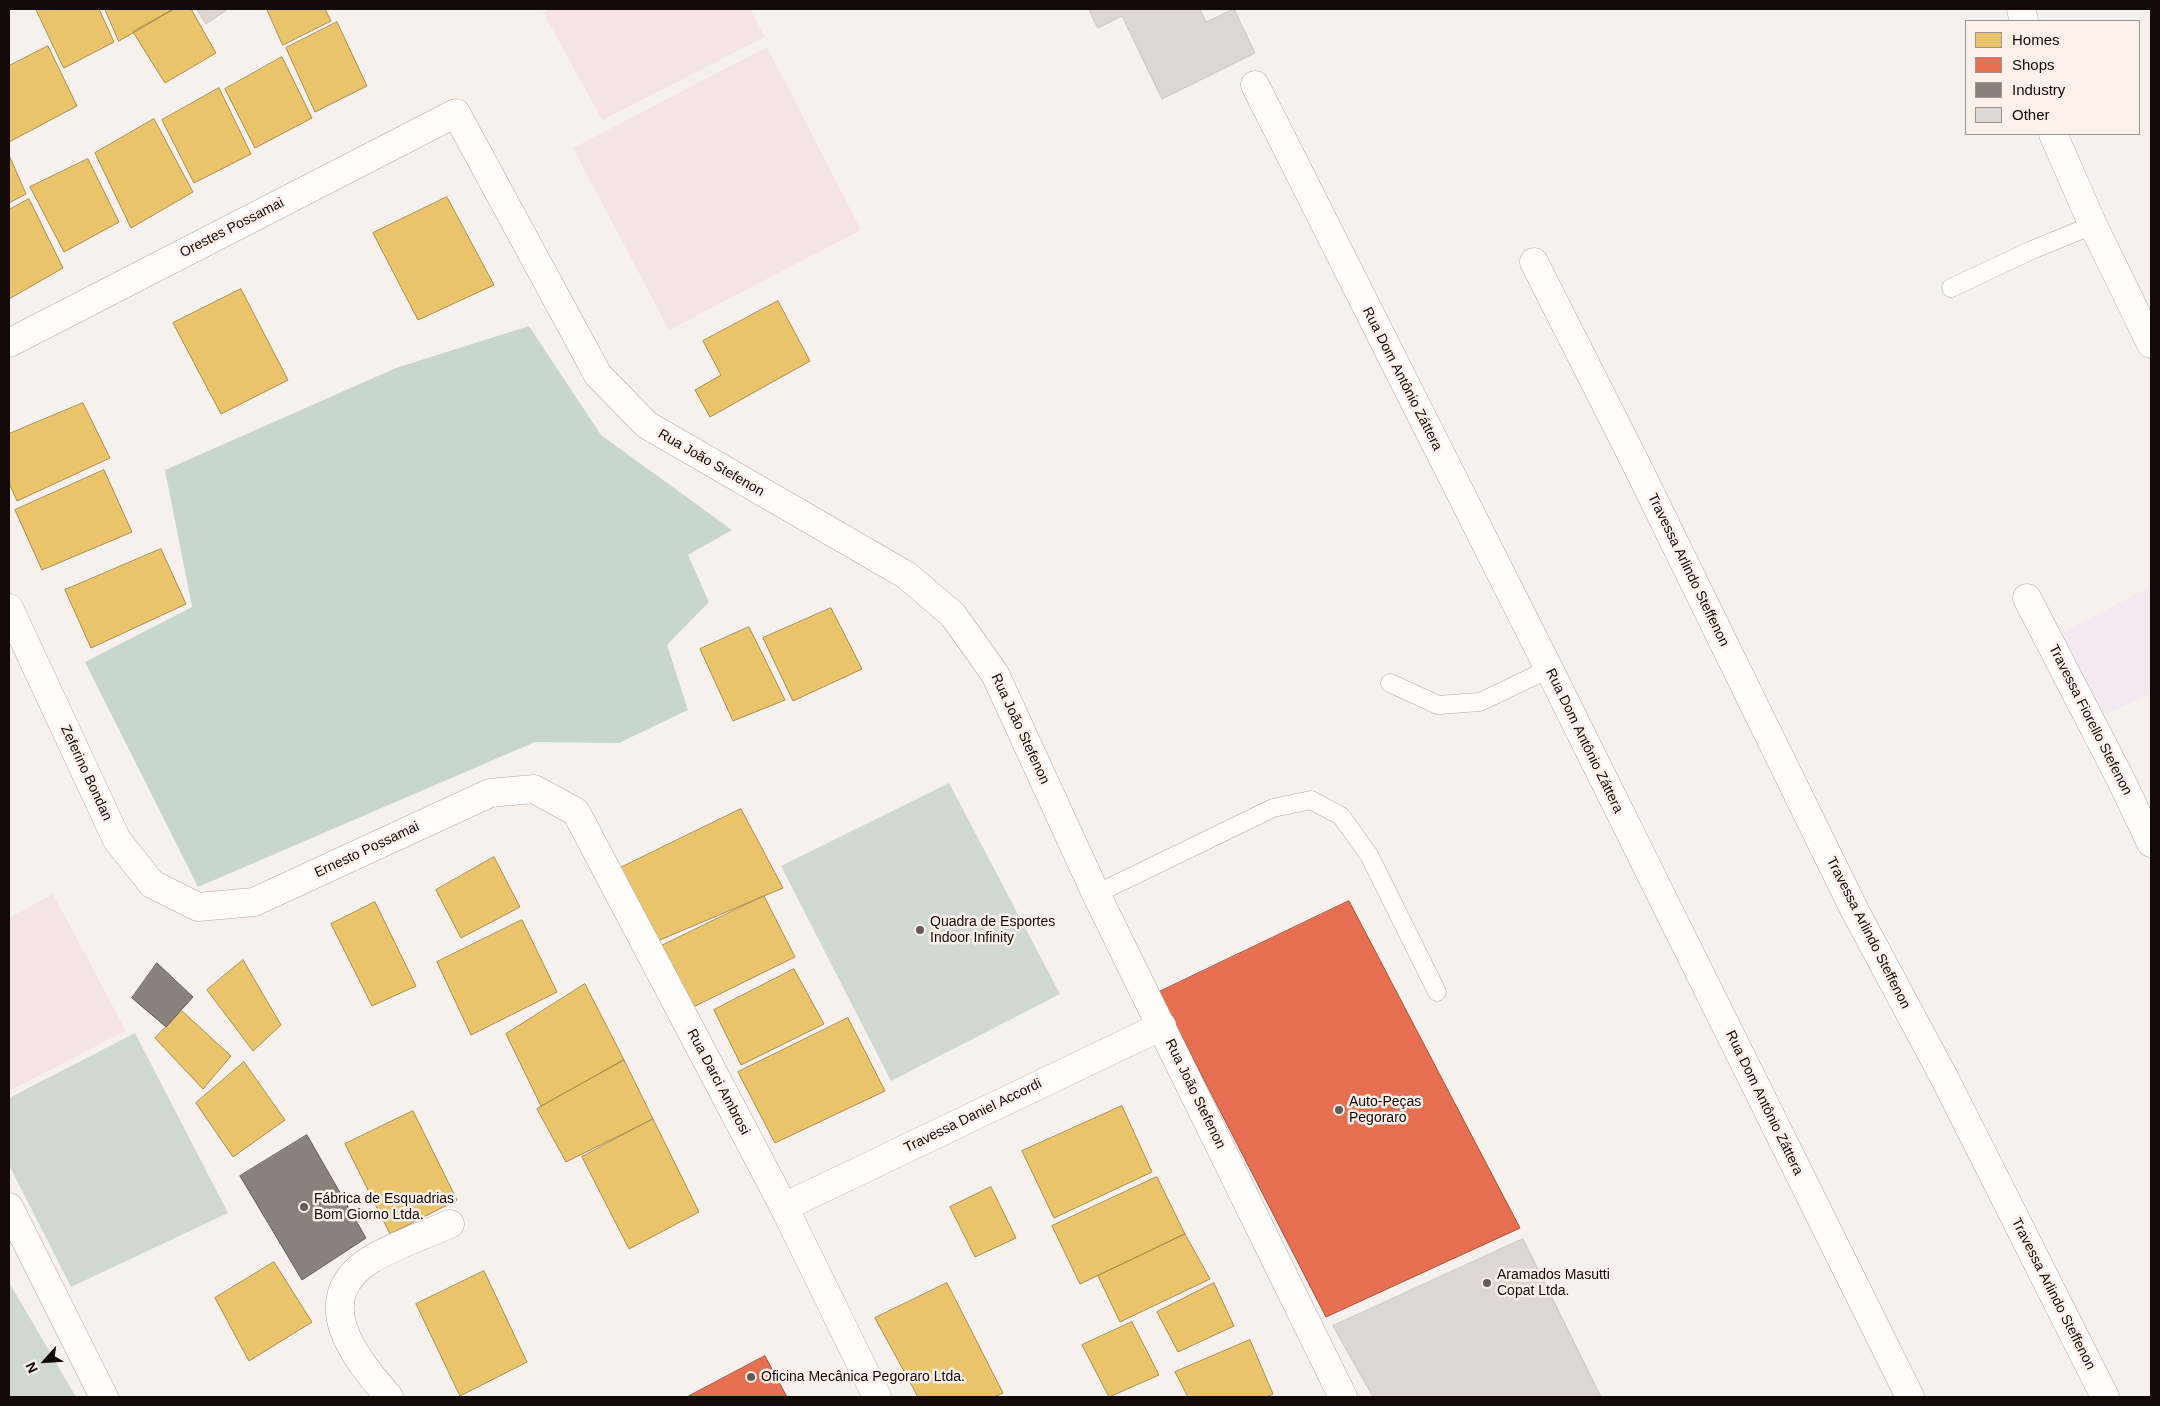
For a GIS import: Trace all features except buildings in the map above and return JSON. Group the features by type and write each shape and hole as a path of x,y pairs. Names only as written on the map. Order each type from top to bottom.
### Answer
{"street":[{"name":"Rua Dom Antônio Záttera","path":"1255,85 1549,670 1910,1397"},
{"name":"Orestes Possamai","path":"9,343 456,113"},
{"name":"Rua João Stefenon","path":"456,113 598,375 646,425 906,575 953,615 995,674 1096,894 1343,1397"},
{"path":"2053,135 2093,225 2151,344"},
{"name":"Travessa Arlindo Steffenon","path":"1534,262 1637,466 1855,911 1944,1078 2105,1397"},
{"name":"Travessa Fiorello Stefenon","path":"2027,598 2121,780 2151,843"},
{"name":"Zeferino Bondan","path":"9,608 117,840 152,884 198,907"},
{"name":"Ernesto Possamai","path":"198,907 254,902 490,793 534,789"},
{"name":"Rua Darci Ambrosi","path":"534,789 576,812 784,1207 876,1397"},
{"name":"Travessa Daniel Accordi","path":"784,1207 1162,1026"},
{"path":"9,1206 104,1397"},
{"path":"389,1397 364,1368 348,1344 339,1315 342,1295 347,1281 369,1261 386,1251 450,1224"}],"lane":[{"path":"1951,288 2032,250 2093,225"},
{"path":"1390,683 1438,705 1480,702 1549,670"},
{"path":"1096,894 1273,808 1311,800 1341,816 1369,856 1437,992"}],"shaded area":[{"path":"550,9 750,9 765,37 602,120 543,12"},
{"path":"767,47 861,230 669,330 573,148"},
{"path":"2151,586 2151,694 2099,717 2060,634"},
{"name":"Quadra de Esportes Indoor Infinity","path":"949,783 1060,994 891,1081 781,866"},
{"path":"53,894 126,1031 9,1091 9,918"},
{"path":"135,1033 228,1213 71,1287 9,1165 9,1098"},
{"path":"9,1282 76,1397 9,1397"}],"green space":[{"path":"529,326 601,435 732,530 688,555 709,602 667,645 688,710 619,743 535,742 198,887 85,662 192,607 165,470 396,368"}],"place":[{"name":"Quadra de Esportes Indoor Infinity","path":"920,930"},
{"name":"Auto-Peças Pegoraro","path":"1339,1110"},
{"name":"Fábrica de Esquadrias Bom Giorno Ltda.","path":"304,1207"},
{"name":"Aramados Masutti Copat Ltda.","path":"1487,1283"},
{"name":"Oficina Mecânica Pegoraro Ltda.","path":"751,1377"}]}
